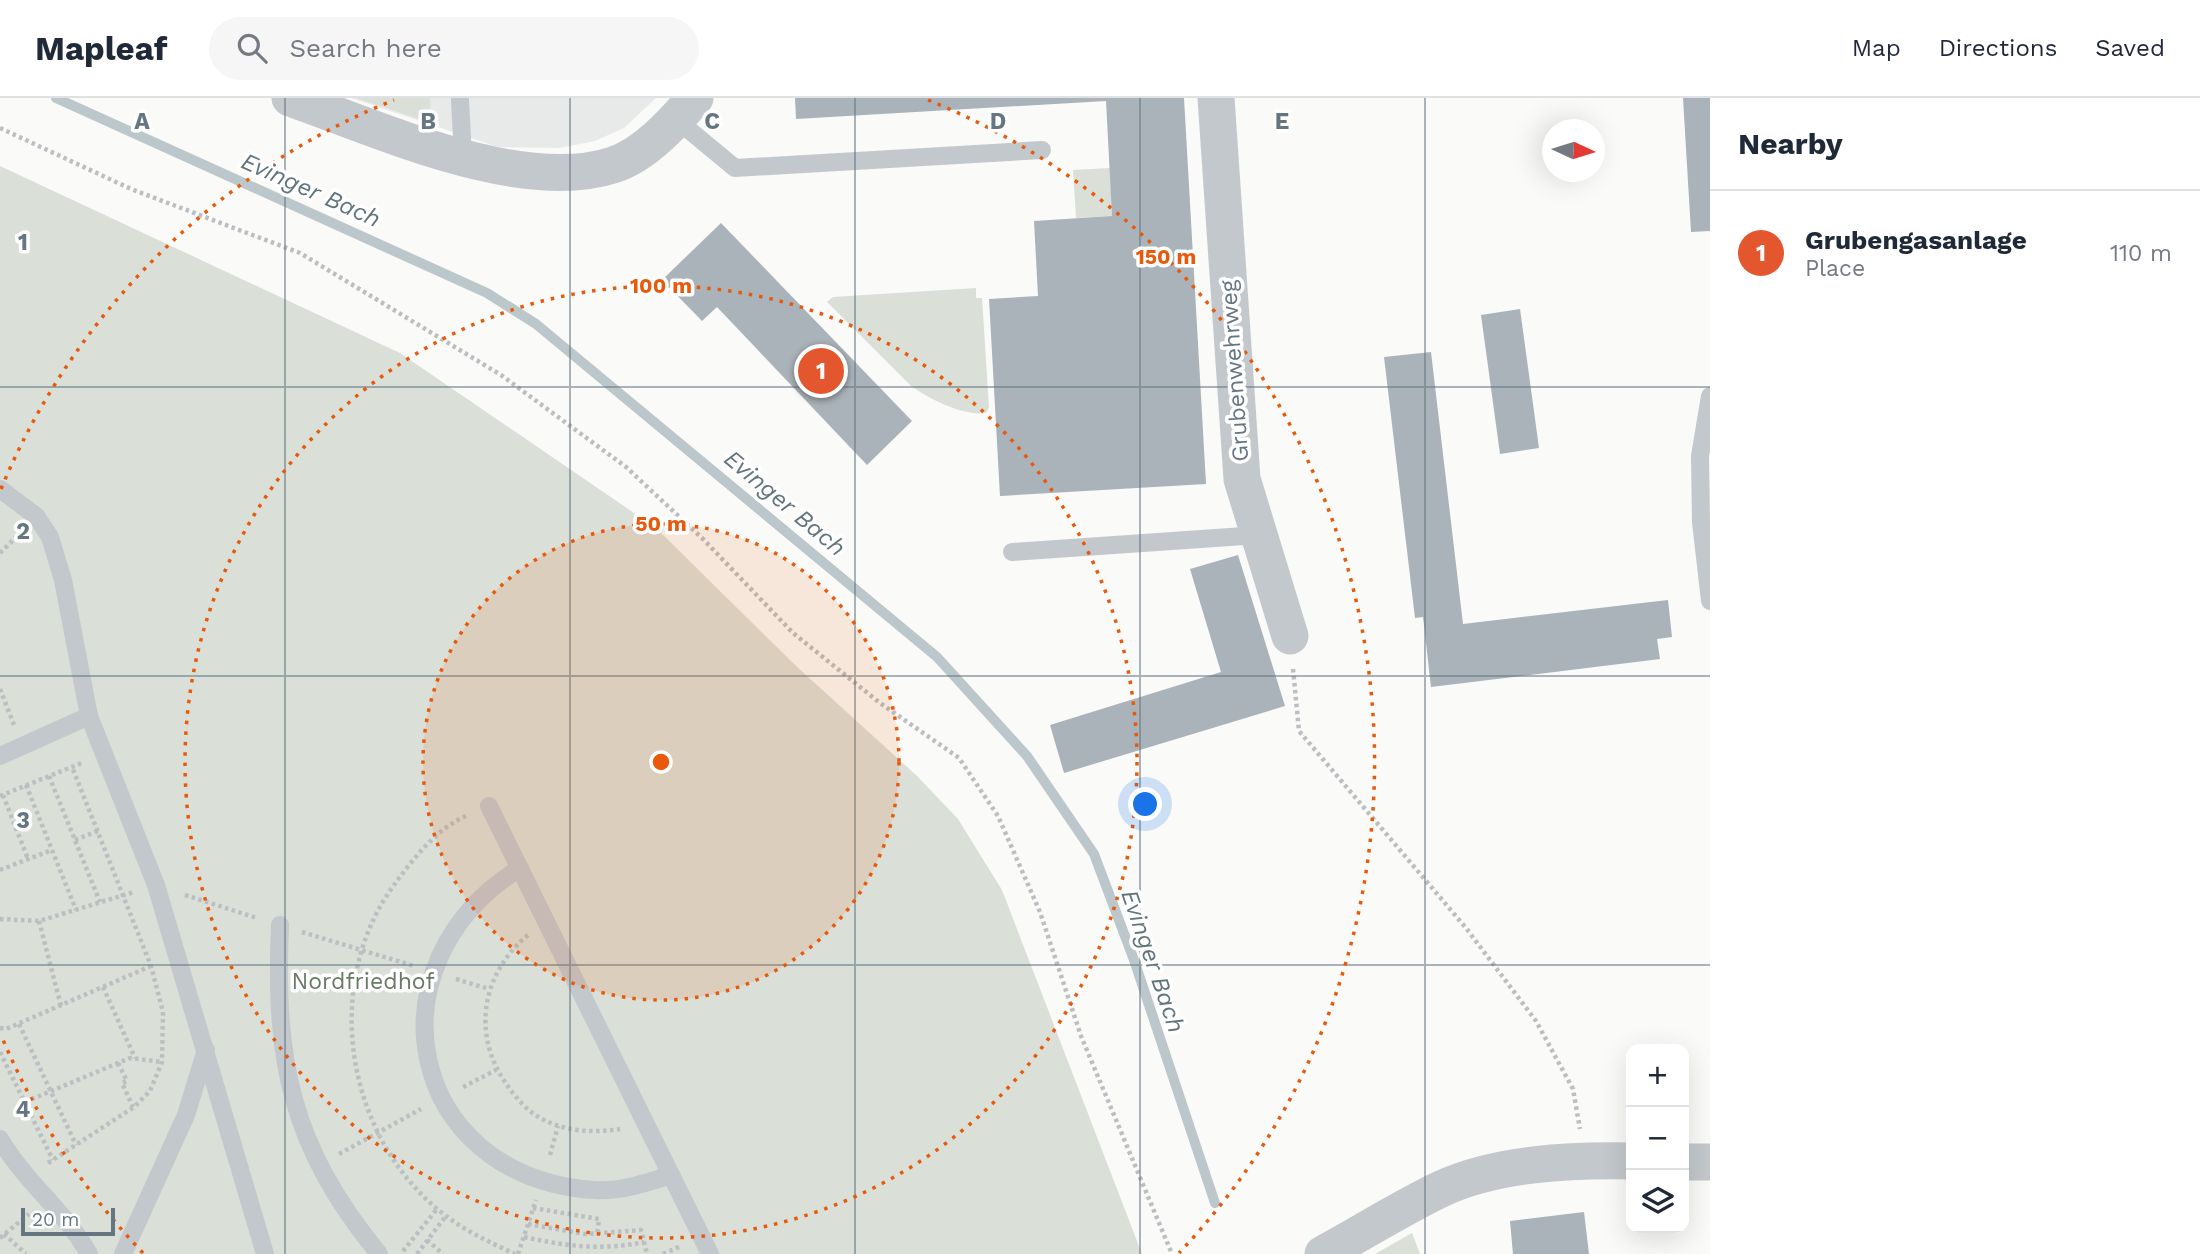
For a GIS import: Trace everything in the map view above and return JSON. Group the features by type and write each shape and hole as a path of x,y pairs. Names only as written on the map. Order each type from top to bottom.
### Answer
{"street":[{"path":"290,98 463,157 541,173 577,173 615,164 642,148 686,109"},
{"name":"Grubenwehrweg","path":"1216,98 1242,479 1290,636"},
{"path":"1323,1254 1442,1188 1514,1170 1583,1160 1626,1161"},
{"path":"1689,1162 1710,1162"}],"lane":[{"path":"460,100 463,157"},
{"path":"686,109 735,169 1042,150"},
{"path":"1710,381 1710,390"},
{"path":"1710,396 1700,456 1701,522 1710,601"},
{"path":"0,489 42,521 50,537 72,618 89,716 156,885 265,1254"},
{"path":"1013,552 1259,535"},
{"path":"0,755 89,716"},
{"path":"489,806 710,1254"},
{"path":"520,869 483,893 456,926 432,971 426,1005 426,1037 439,1099 484,1152 510,1168 542,1180 594,1190 636,1186 671,1175"},
{"path":"280,925 277,986 281,1040 294,1104 317,1166 379,1254"},
{"path":"123,1254 186,1115 206,1050"},
{"path":"0,1139 29,1179 79,1236 89,1254"}],"path":[{"path":"0,128 131,189 300,253 501,375 626,467 704,539 793,633 880,703 959,758 998,816 1040,912 1081,1036 1172,1254"},
{"path":"1290,636 1299,731 1466,928 1536,1021 1573,1089 1583,1160"},
{"path":"0,689 4,698"},
{"path":"28,859 1,795 72,767 151,966 163,1012 162,1062 150,1091 134,1107 29,1179"},
{"path":"49,776 100,902"},
{"path":"26,785 76,909"},
{"path":"489,806 451,823 412,861 380,905 362,949 351,998 351,1034 359,1083 376,1133 394,1162 446,1216 517,1254 542,1180"},
{"path":"75,840 98,831"},
{"path":"0,870 52,850"},
{"path":"0,919 39,921 156,885 432,971"},
{"path":"39,921 61,1006"},
{"path":"547,923 509,950 489,989 485,1032 496,1070 523,1105 540,1118 558,1126 577,1130 609,1131 621,1129 643,1119"},
{"path":"0,1028 6,1029 19,1024 151,966"},
{"path":"103,987 135,1059"},
{"path":"19,1024 76,1145"},
{"path":"0,1052 53,1160"},
{"path":"25,1102 118,1063 135,1059 162,1062"},
{"path":"118,1063 127,1081 122,1083 134,1107"},
{"path":"317,1166 496,1070"},
{"path":"26,1254 2,1236 47,1199"},
{"path":"533,1208 598,1219 597,1234"},
{"path":"401,1254 437,1209"},
{"path":"420,1253 446,1216"},
{"path":"528,1224 568,1233 597,1234 641,1230 647,1254"},
{"path":"524,1237 577,1247 622,1247 644,1242"},
{"path":"427,1241 443,1254"}],"shaded area":[{"path":"351,98 656,98 624,128 595,141 559,148 498,147"}],"green space":[{"path":"356,98 430,98 431,123"},
{"name":"Nordfriedhof","path":"0,166 400,353 656,528 795,665 917,776 958,819 1002,890 1142,1254 0,1254"},
{"path":"1110,168 1112,216 1076,218 1073,170"},
{"path":"976,288 976,298 982,298 989,407 986,413 957,409 911,386 827,302 833,297"},
{"path":"1412,1233 1420,1254 1375,1254"}],"building":[{"path":"795,98 1184,98 1206,484 1000,496 989,299 1038,296 1034,221 1112,216 1106,101 796,119"},
{"path":"1683,98 1710,98 1710,231 1691,232"},
{"path":"721,223 912,421 867,465 717,307 702,321 662,280"},
{"path":"1520,309 1539,448 1500,454 1481,315"},
{"path":"1431,352 1463,624 1668,600 1672,637 1657,639 1660,659 1431,687 1423,617 1415,618 1384,357"},
{"path":"1238,555 1285,706 1064,773 1050,725 1221,672 1190,569"},
{"path":"1584,1212 1589,1254 1513,1254 1510,1221"}],"waterway":[{"name":"Evinger Bach","path":"56,98 487,293 536,324 937,657 1027,756 1094,854 1134,960 1215,1203"}],"place":[{"name":"Grubengasanlage","path":"821,371"}]}
